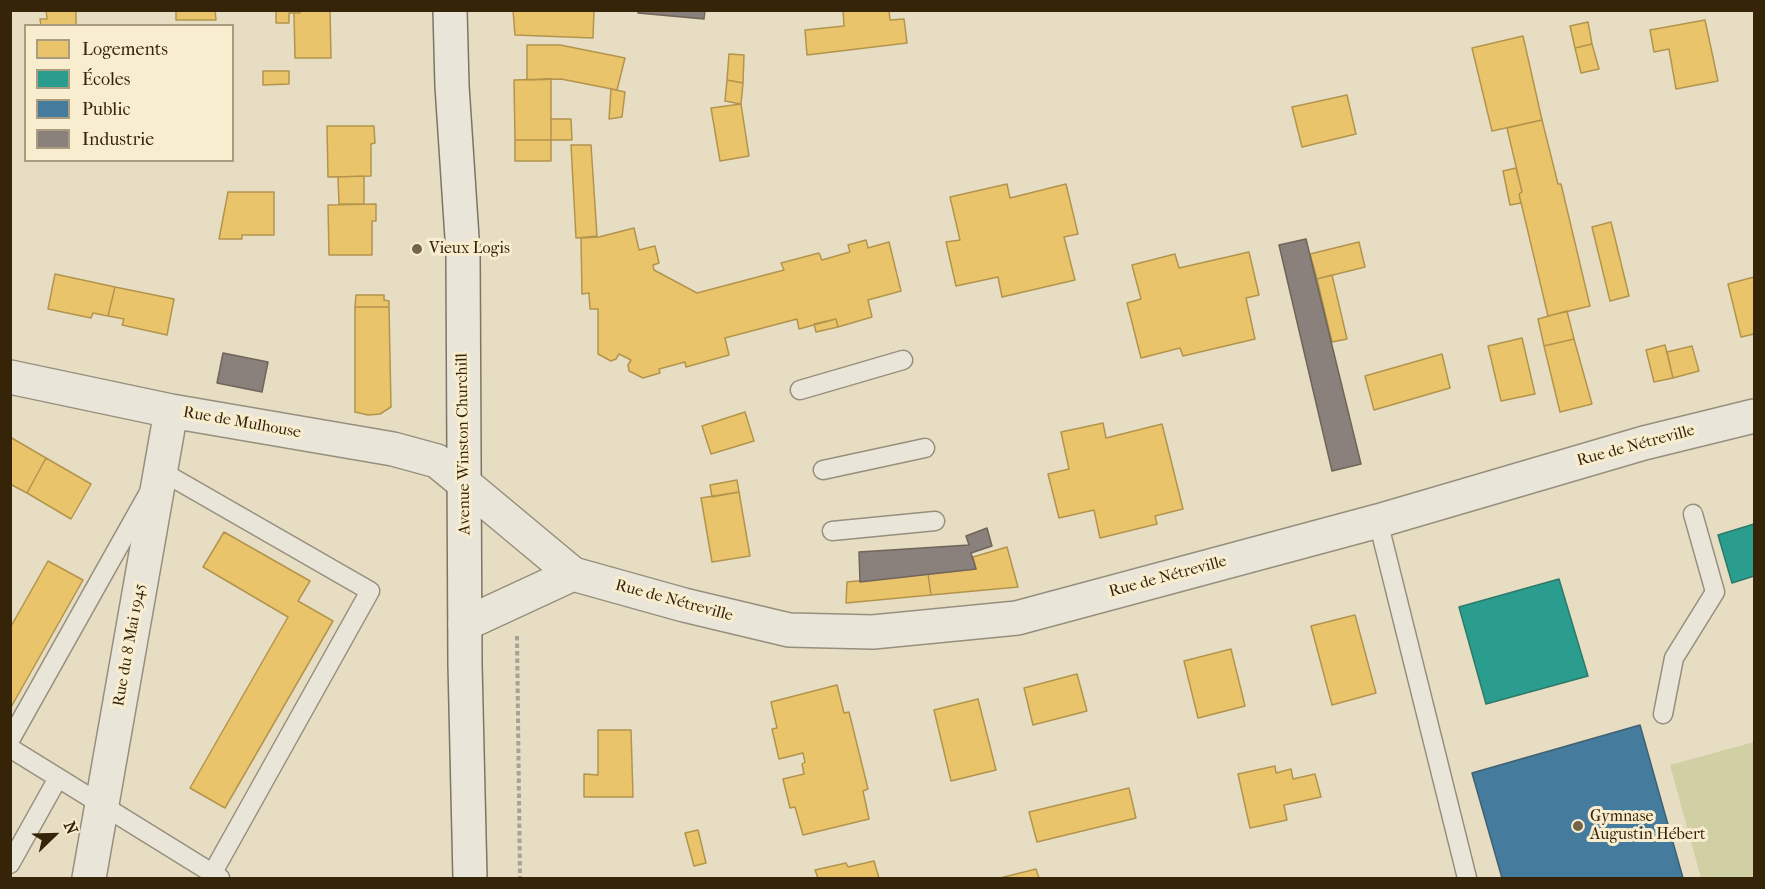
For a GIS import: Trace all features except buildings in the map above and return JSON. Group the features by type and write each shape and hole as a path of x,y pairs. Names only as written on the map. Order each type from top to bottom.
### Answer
{"street":[{"name":"Avenue Winston Churchill","path":"450,10 452,86 463,253 465,624 470,879"},
{"name":"Rue de Mulhouse","path":"10,377 171,411 393,449 437,461 465,484"},
{"name":"Rue du 8 Mai 1945","path":"89,879 171,411"},
{"name":"Rue de Nétreville","path":"465,484 573,574 684,605 789,630 873,632 1017,618 1378,521 1644,443 1755,416"},
{"path":"465,624 573,574"}],"lane":[{"path":"800,390 903,360"},
{"path":"823,470 925,448"},
{"path":"10,740 161,471 370,591 216,876 10,748"},
{"path":"1663,714 1674,658 1715,592 1693,514"},
{"path":"1378,521 1467,879"},
{"path":"832,531 935,522"},
{"path":"10,864 58,778"}],"path":[{"path":"517,600 520,879"}],"shaded area":[{"path":"1754,742 1754,878 1701,878 1670,765"}],"place":[{"name":"Vieux Logis","path":"417,249"},
{"name":"Gymnase Augustin Hébert","path":"1578,826"}]}
